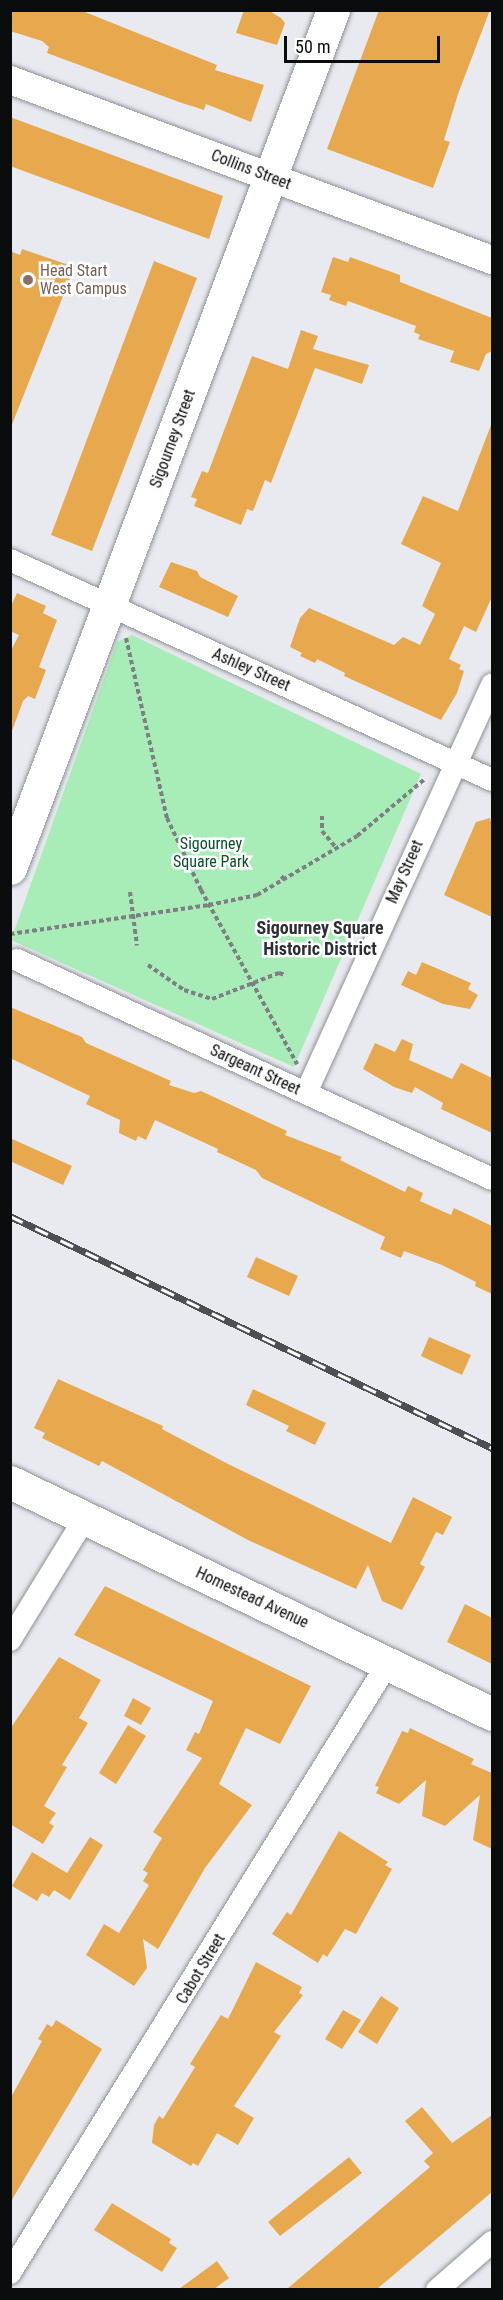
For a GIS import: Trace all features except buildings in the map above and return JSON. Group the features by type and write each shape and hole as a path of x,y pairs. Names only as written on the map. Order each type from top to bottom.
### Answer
{"main road":[{"name":"Sigourney Street","path":"10,868 111,606 333,10"},
{"name":"Homestead Avenue","path":"10,1482 492,1714"}],"street":[{"name":"Collins Street","path":"10,80 492,260"},
{"name":"Ashley Street","path":"10,560 492,780"},
{"name":"May Street","path":"306,1094 492,684"},
{"name":"Sargeant Street","path":"17,960 492,1179"},
{"path":"10,1640 84,1518"},
{"name":"Cabot Street","path":"10,2273 388,1663"},
{"path":"437,2289 492,2242"}],"path":[{"path":"125,636 167,818 210,905 297,1065"},
{"path":"10,934 210,905 257,895 286,881 337,849 428,777"},
{"path":"322,816 322,831 337,849"},
{"path":"281,876 286,881"},
{"path":"130,892 136,946"},
{"path":"148,965 203,998 221,998 279,973 285,975"}],"green space":[{"name":"Sigourney Square Park","path":"132,635 421,774 294,1067 11,940 117,642"}],"railway":[{"path":"10,1216 492,1448"}],"place":[{"name":"Head Start West Campus","path":"28,280"}],"district":[{"name":"Sigourney Square Historic District","path":"320,939"}]}
